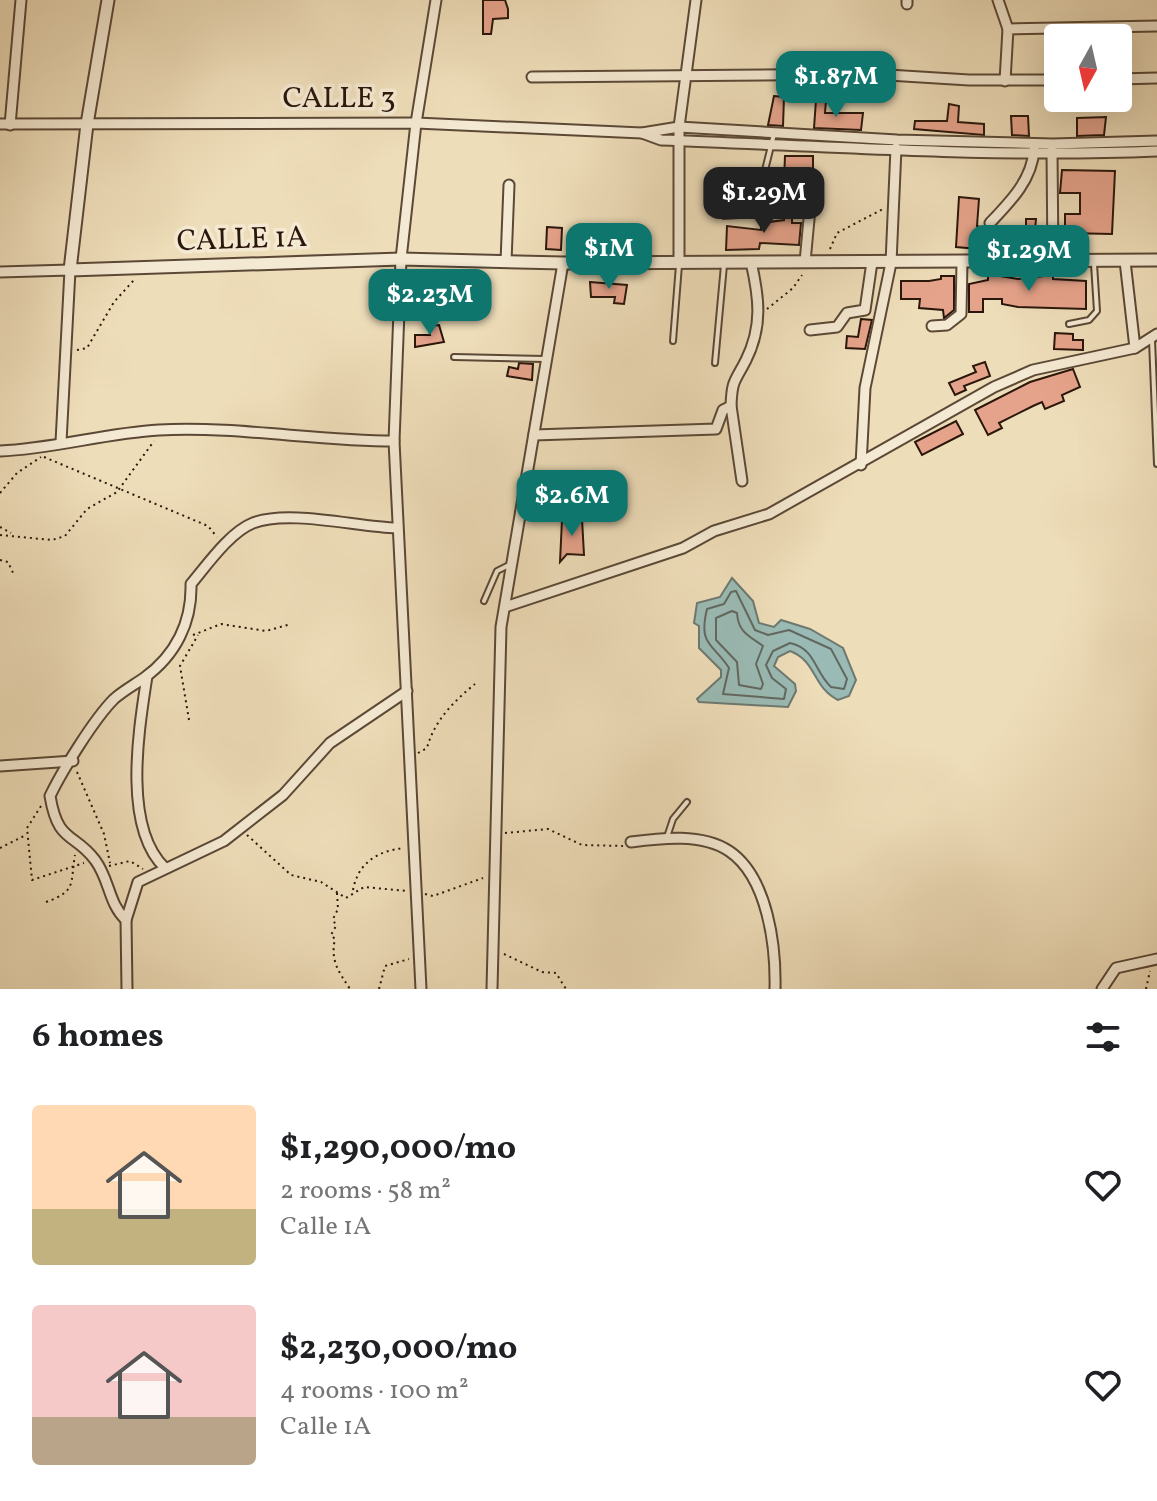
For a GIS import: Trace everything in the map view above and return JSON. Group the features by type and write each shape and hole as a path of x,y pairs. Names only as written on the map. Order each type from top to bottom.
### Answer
{"street":[{"path":"5,125 21,0"},
{"path":"61,442 63,353 70,270 87,124 108,0"},
{"path":"421,989 394,441 401,259 416,123 436,0"},
{"path":"679,262 679,127 696,0"},
{"path":"998,0 1008,29 1005,81"},
{"path":"1008,29 1157,26"},
{"path":"532,77 872,74 1044,80"},
{"path":"1132,79 1157,78"},
{"name":"CALLE 3","path":"5,125 416,123 642,133 679,127 897,140 1053,144 1157,141"},
{"name":"CALLE 3","path":"642,133 661,140 896,152 1052,156 1157,151"},
{"path":"861,465 865,388 891,263 897,140"},
{"path":"990,223 1014,198 1034,155 1034,143"},
{"path":"1053,144 1053,261"},
{"path":"506,262 509,185"},
{"path":"808,262 812,187"},
{"name":"CALLE 1A","path":"0,272 401,259 563,263 1157,260"},
{"path":"1125,261 1135,348"},
{"path":"742,481 731,406 732,381 751,347 759,314 759,287 751,262"},
{"path":"810,330 837,327 847,313 863,311 872,262"},
{"path":"932,326 947,325 961,314 962,262"},
{"path":"492,989 497,692 505,607 563,263"},
{"path":"505,607 669,553 714,531 769,514 861,465 908,433 1007,381 1033,370 1135,348 1155,335"},
{"path":"534,435 710,430 719,425 726,406 731,406"},
{"path":"0,451 38,453 61,442 161,430 394,441"},
{"path":"126,920 116,911 94,858 59,827 50,796 98,717 115,698 147,676 185,630 191,607 191,584 245,527 265,520 397,528"},
{"path":"147,676 138,733 138,788 149,847 165,868"},
{"path":"127,989 126,920 134,890 148,875 224,841 241,829 283,795 330,743 407,691"},
{"path":"0,766 73,761"},
{"path":"631,842 666,840 709,843 729,851 742,865 773,930 775,989"},
{"path":"1102,989 1116,968 1154,960"}],"lane":[{"path":"724,216 754,214 774,132"},
{"path":"1069,324 1089,320 1097,311 1094,261"},
{"path":"673,341 679,262"},
{"path":"715,363 724,262"},
{"path":"1155,335 1157,464"},
{"path":"454,357 547,359"},
{"path":"484,601 497,571 513,563"},
{"path":"666,840 673,819 687,802"}],"path":[{"path":"759,314 793,288 808,262 830,249 837,233 875,210 893,211"},
{"path":"63,353 87,348 114,302 146,268"},
{"path":"0,535 52,540 65,536 87,509 109,498 120,487 161,430"},
{"path":"0,493 38,453 61,467 120,487 141,500 208,526 223,549"},
{"path":"0,527 12,534"},
{"path":"0,560 8,562 14,575"},
{"path":"189,720 180,666 198,634 221,624 266,631 291,624"},
{"path":"185,630 198,634"},
{"path":"410,758 427,748 431,732 449,708 475,684"},
{"path":"73,761 104,834 110,865"},
{"path":"50,796 34,814 27,835 32,880 94,858"},
{"path":"241,829 291,875 337,891 346,898 352,891 359,870 369,859 398,849 413,851"},
{"path":"495,835 548,829 582,845 616,848 631,842"},
{"path":"0,848 27,835"},
{"path":"46,902 65,895 71,888 77,846"},
{"path":"101,870 130,861 148,875"},
{"path":"352,891 375,887 433,896 495,872"},
{"path":"337,891 338,909 333,919 336,926 331,935 335,939 335,970 350,989"},
{"path":"493,948 529,967 556,973 566,989"},
{"path":"379,989 385,966 412,958 419,950"},
{"path":"1146,989 1154,960"}],"water":[{"path":"732,578 753,601 759,623 774,627 781,620 810,629 843,648 856,680 849,696 838,700 830,695 805,661 790,651 778,657 774,666 795,684 796,691 788,707 699,702 697,699 721,677 721,670 699,648 699,626 694,623 697,603 720,597"}],"building":[{"path":"483,0 505,0 508,9 508,18 493,19 491,34 483,34"},
{"path":"774,96 784,97 783,126 768,125"},
{"path":"816,100 826,101 825,113 863,113 861,130 814,128"},
{"path":"949,104 959,106 958,122 984,124 984,135 914,129 915,121 947,121"},
{"path":"1011,116 1028,116 1029,136 1012,135"},
{"path":"1106,117 1104,135 1077,136 1077,118"},
{"path":"785,156 813,156 813,180 784,181"},
{"path":"1062,170 1115,171 1112,234 1065,233 1065,214 1080,214 1080,193 1060,193"},
{"path":"959,197 979,199 977,226 992,230 990,250 956,247"},
{"path":"784,213 792,213 792,223 801,223 799,245 760,243 759,249 726,250 727,226 761,230 761,223 784,220"},
{"path":"1026,219 1036,219 1033,252 1016,251 1017,237 1026,238"},
{"path":"547,227 562,228 561,250 546,249"},
{"path":"988,274 1018,279 1053,275 1053,279 1086,281 1086,309 1018,307 1002,304 1002,299 983,299 983,312 969,312 969,284 988,280"},
{"path":"941,276 954,276 954,310 944,318 943,310 919,308 920,299 901,299 901,281 929,281 941,279"},
{"path":"426,279 464,279 464,299 439,298 439,301 428,302"},
{"path":"590,282 627,285 624,304 614,303 615,297 591,297"},
{"path":"861,319 872,320 865,349 846,348 847,336 858,337"},
{"path":"439,325 444,342 415,347 415,335 430,335 429,326"},
{"path":"1055,333 1073,334 1073,340 1083,340 1083,350 1054,349"},
{"path":"985,362 990,376 964,386 966,390 955,395 949,383 976,372 973,366"},
{"path":"519,363 533,364 532,380 507,376 509,367 518,369"},
{"path":"1073,369 1080,387 1062,395 1064,401 1045,409 1042,402 1033,406 999,423 1002,428 988,435 975,410 1030,382"},
{"path":"956,421 963,434 922,455 915,442"},
{"path":"582,519 584,555 567,554 560,562 562,520"}]}
